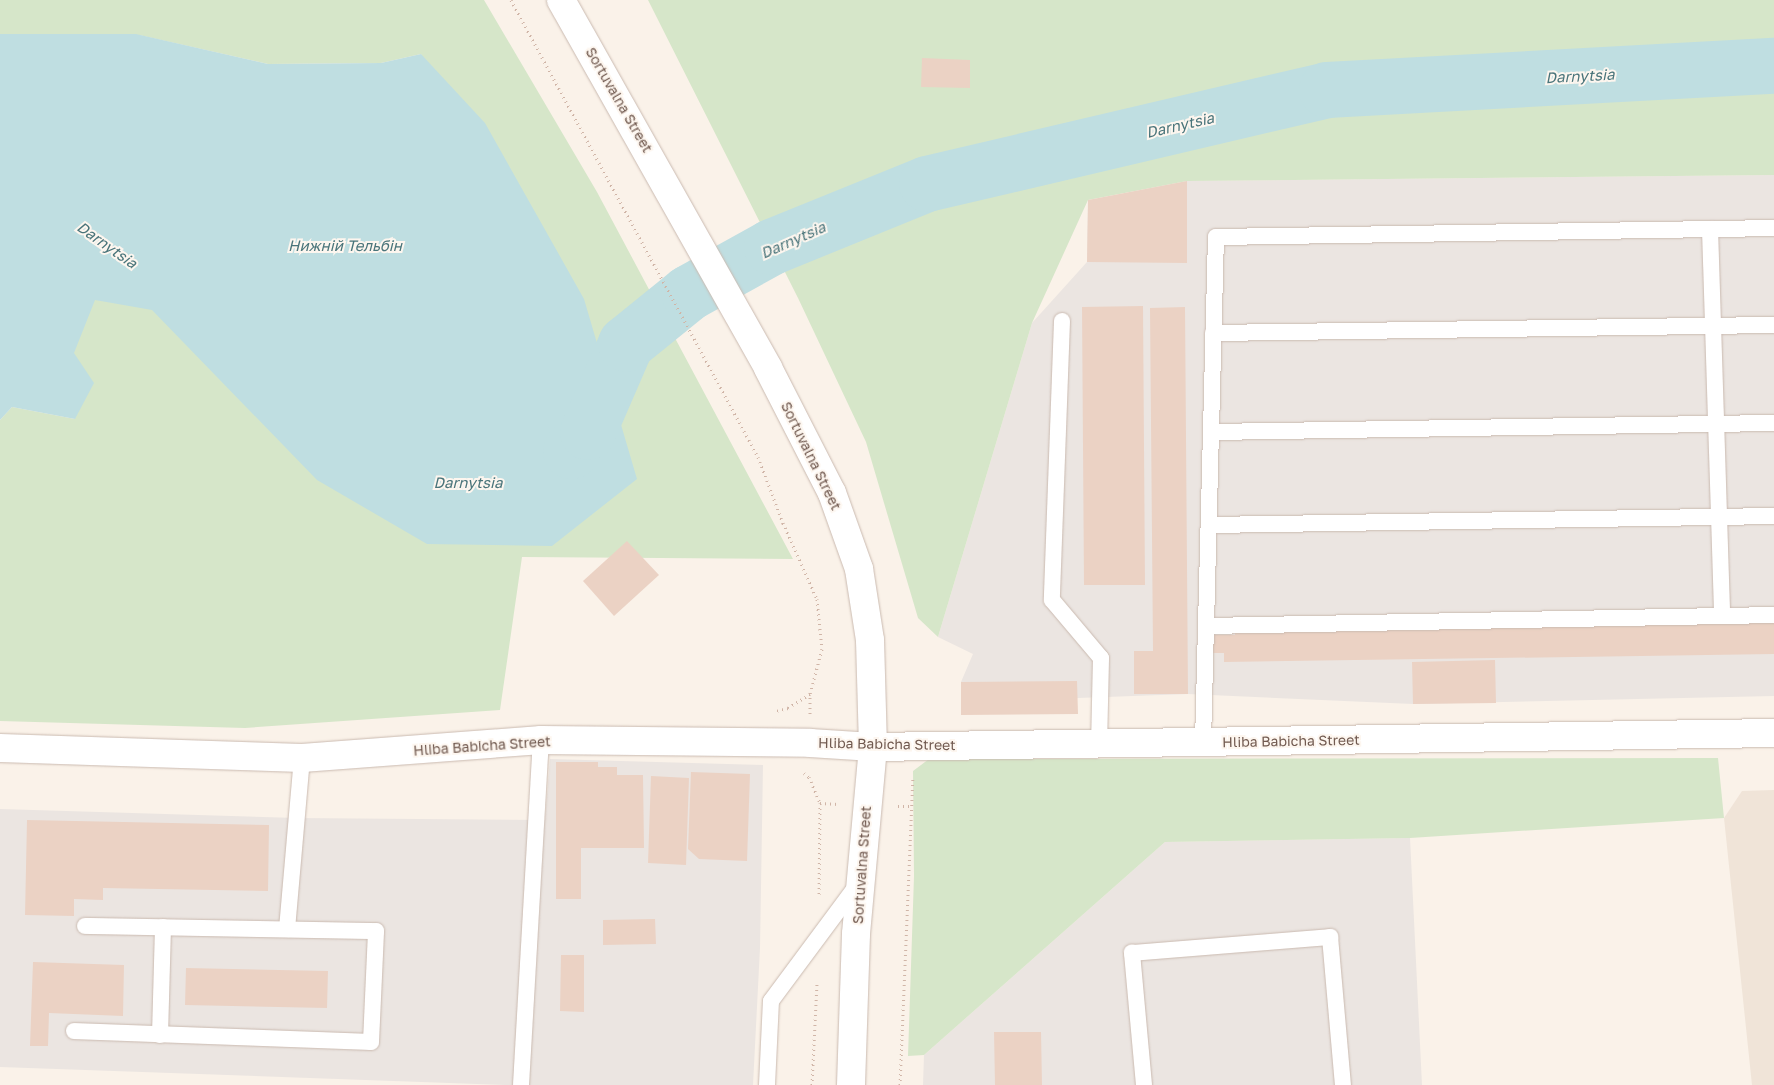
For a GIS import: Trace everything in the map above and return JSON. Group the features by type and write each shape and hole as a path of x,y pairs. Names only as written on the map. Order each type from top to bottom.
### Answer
{"street":[{"name":"Sortuvalna Street","path":"561,0 768,368 832,493 859,569 870,640 872,747 856,934 851,1085"},
{"name":"Hliba Babicha Street","path":"0,748 302,758 541,740 810,743 872,747 916,747 1774,732"}],"lane":[{"path":"1203,742 1216,237 1774,228"},
{"path":"1710,229 1722,616"},
{"path":"1062,321 1052,600 1101,658 1099,744"},
{"path":"1214,333 1774,325"},
{"path":"1211,432 1774,423"},
{"path":"1209,525 1774,516"},
{"path":"1207,626 1774,615"},
{"path":"521,1085 541,740"},
{"path":"286,929 302,758"},
{"path":"767,1085 771,1001 861,880"},
{"path":"74,1031 371,1042 376,930 86,926"},
{"path":"160,1035 162,927"},
{"path":"1144,1085 1132,953 1330,936 1343,1085"}],"path":[{"path":"510,0 758,457 782,522 817,599 822,649 810,694 788,708 772,712"},
{"path":"900,1085 910,806 916,747"}],"shaded area":[{"path":"1774,175 1774,696 1413,704 1188,694 1078,698 961,715 961,682 973,654 938,637 1032,323 1087,262 1088,201 1187,181"},
{"path":"550,759 763,765 760,948 753,1085 505,1085 0,1067 0,809 297,818 545,820"},
{"path":"1774,790 1774,1085 1752,1085 1724,818 1742,791"},
{"path":"1410,838 1422,1085 923,1085 924,1055 1165,842"}],"green space":[{"path":"0,0 484,0 597,192 793,559 522,557 500,710 245,728 0,721 0,420 12,407 75,419 74,353 0,133","holes":["139,35 268,64 381,63 421,54 532,334"]},
{"path":"648,0 1774,0 1774,175 1187,181 1088,200 1032,323 938,637 918,618 866,442 798,298"},
{"path":"1718,758 1724,818 1410,838 1165,842 924,1055 908,1056 914,876 913,771 929,759"}],"water":[{"name":"Нижній Тельбін","path":"0,34 136,34 268,64 381,63 421,54 485,123 584,299 637,479 552,546 427,544 317,480 152,310 95,300 74,353 94,383 75,419 12,407 0,420"}],"building":[{"path":"922,58 970,60 970,88 921,87"},
{"path":"1187,181 1187,263 1087,262 1088,200"},
{"path":"1143,306 1145,585 1084,585 1082,307"},
{"path":"1185,307 1188,694 1134,694 1134,651 1153,651 1150,308"},
{"path":"627,541 659,575 614,616 583,581"},
{"path":"1774,621 1774,654 1224,662 1224,653 1211,653 1211,635 1235,635 1235,629"},
{"path":"1495,660 1496,703 1413,704 1412,662"},
{"path":"1077,681 1078,714 961,715 961,682"},
{"path":"556,762 598,762 598,767 617,767 617,775 643,775 644,848 581,848 581,899 556,899"},
{"path":"691,772 750,774 747,861 699,859 688,849"},
{"path":"651,776 689,778 686,865 648,863"},
{"path":"27,820 269,825 268,891 103,888 103,900 74,899 74,916 25,915"},
{"path":"655,919 656,944 603,945 603,920"},
{"path":"561,955 584,955 584,1012 560,1011"},
{"path":"33,962 124,965 123,1016 49,1013 48,1046 30,1046"},
{"path":"186,968 328,971 327,1008 185,1005"},
{"path":"994,1032 1041,1032 1042,1085 995,1085"}],"waterway":[{"name":"Darnytsia","path":"571,451 588,432 626,344 689,293 772,247 927,184 1327,90 1774,66"}]}
